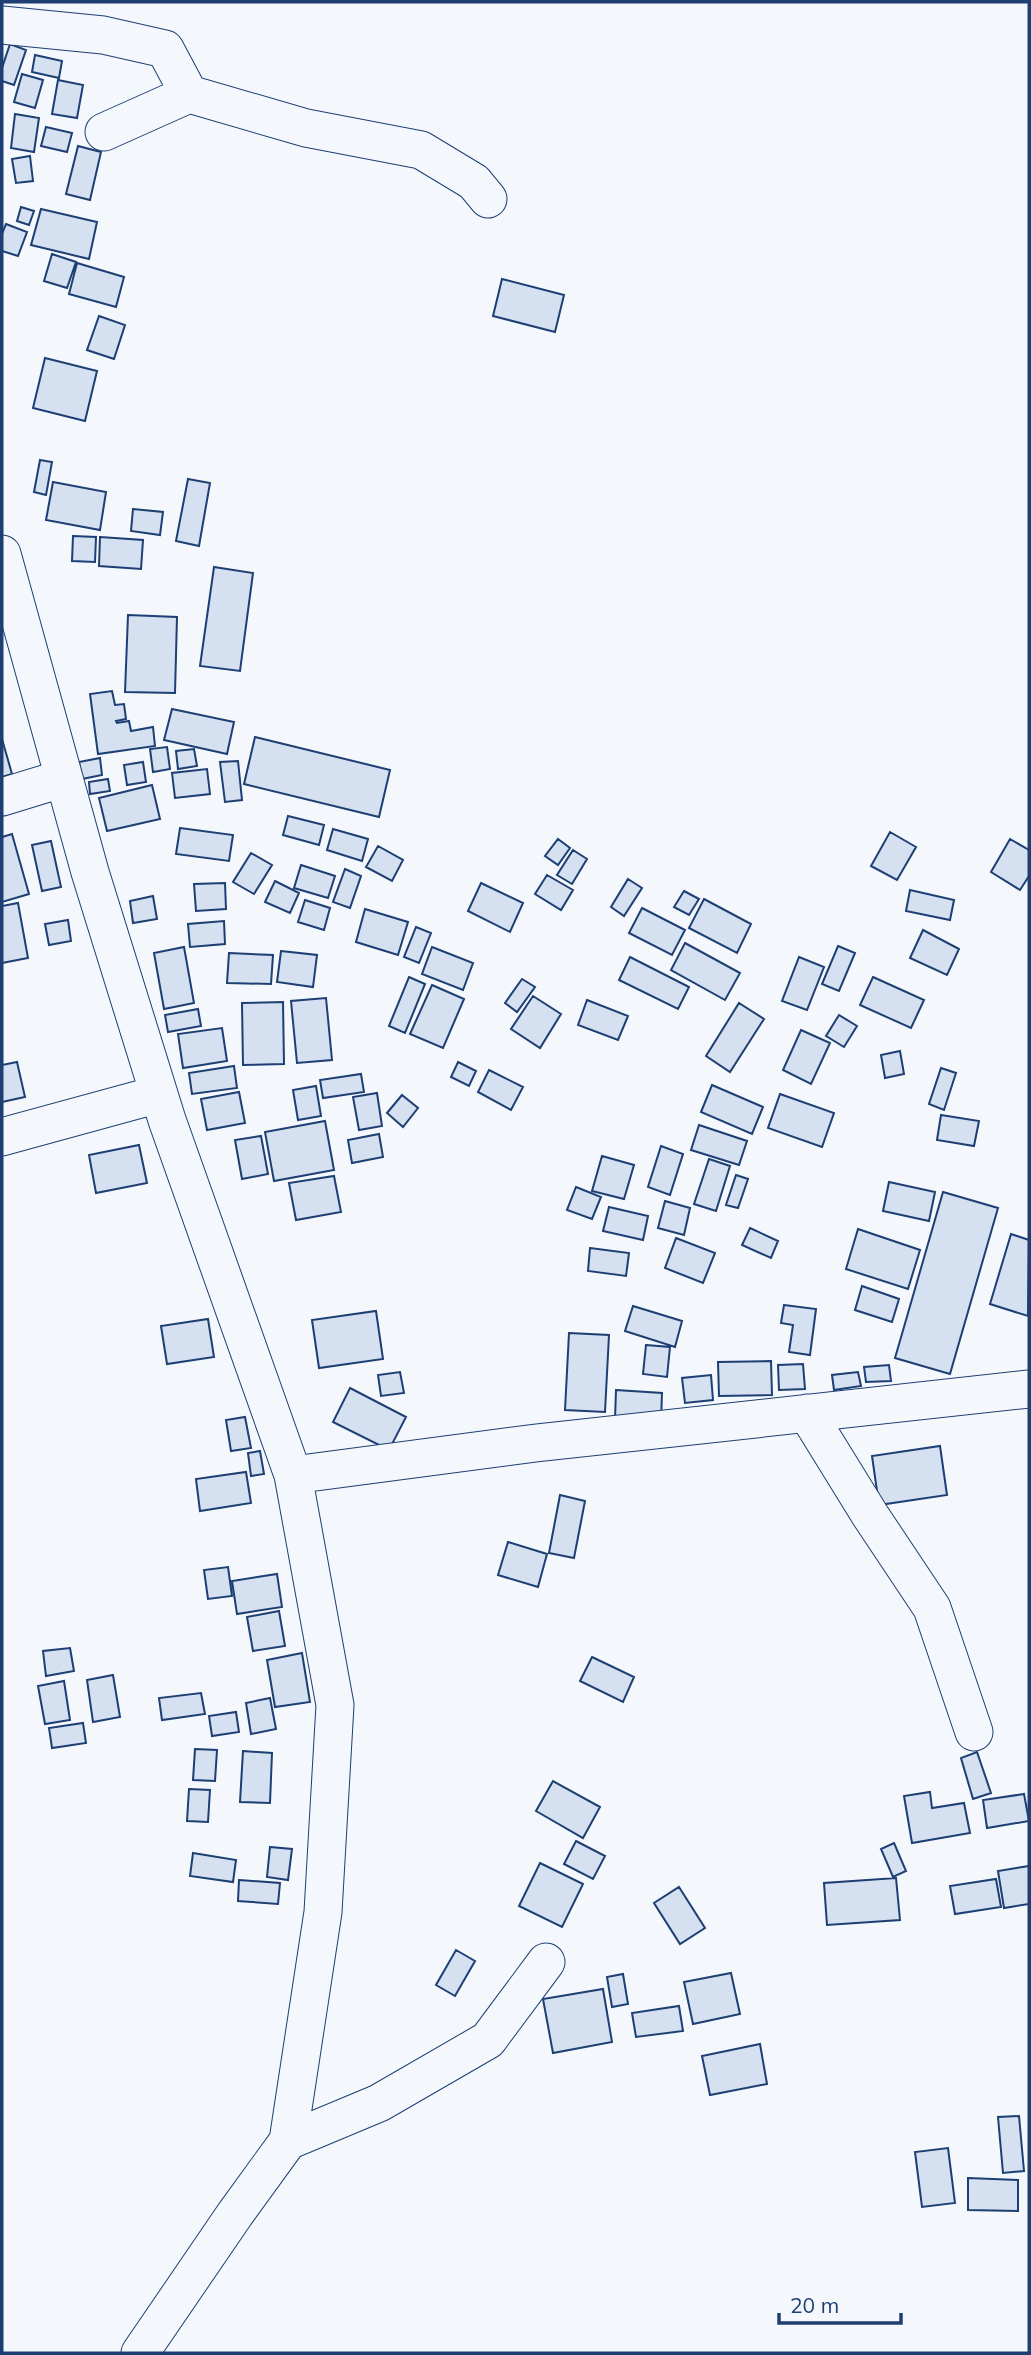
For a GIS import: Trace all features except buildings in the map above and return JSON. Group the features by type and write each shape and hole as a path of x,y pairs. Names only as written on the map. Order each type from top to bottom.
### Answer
{"street":[{"path":"2,25 103,35 165,49 189,94"},
{"path":"104,132 189,94 306,128 421,150 474,182 488,199"},
{"path":"2,554 90,872 159,1094 293,1475 335,1705 323,1912 288,2141 140,2353"},
{"path":"2,797 64,778"},
{"path":"2,1137 159,1094"},
{"path":"293,1475 536,1443 1029,1389"},
{"path":"807,1413 932,1608 974,1732"},
{"path":"288,2141 379,2103 488,2040 547,1962"}]}
